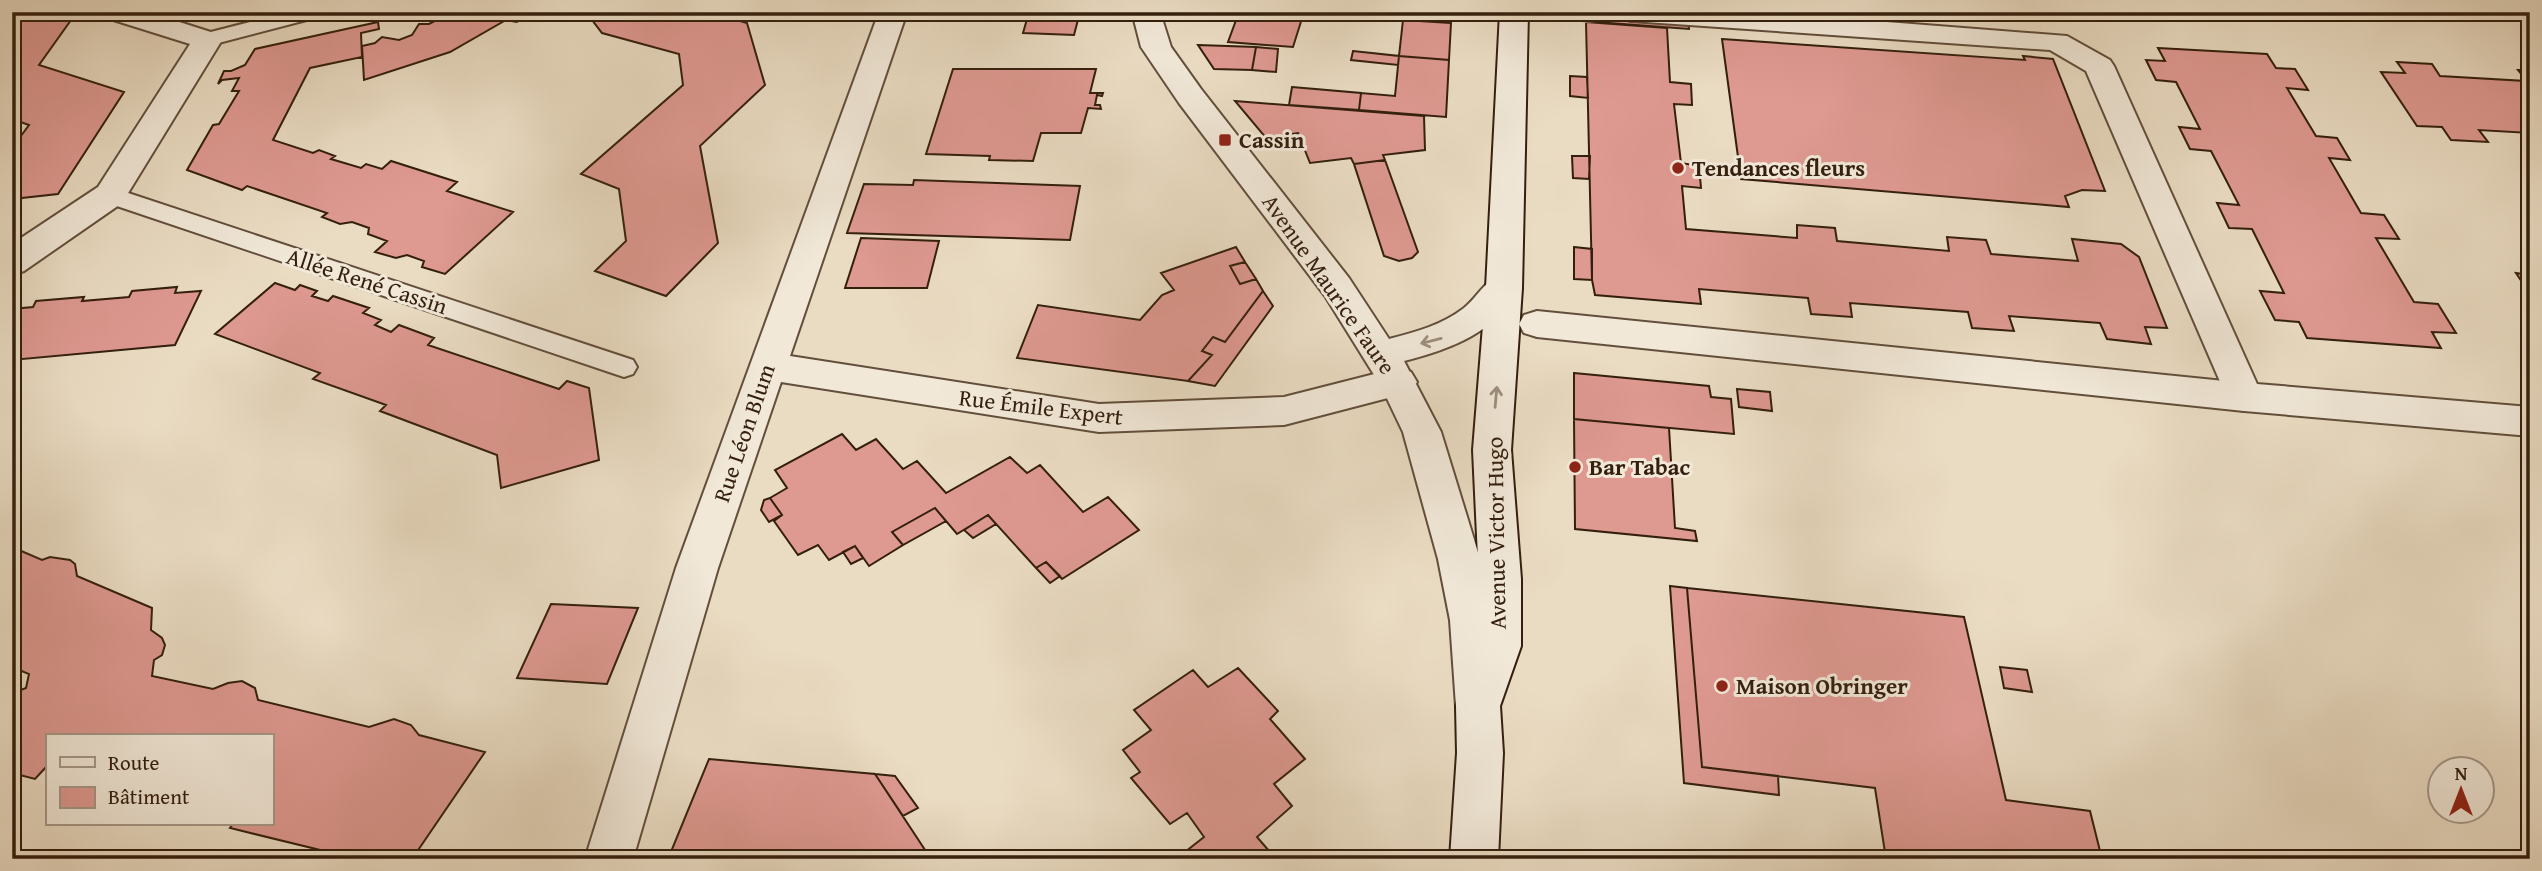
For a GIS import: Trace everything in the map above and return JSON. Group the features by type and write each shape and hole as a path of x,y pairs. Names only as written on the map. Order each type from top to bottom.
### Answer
{"street":[{"path":"12,263 110,195 207,40 117,12"},
{"name":"Rue Léon Blum","path":"609,859 697,568 893,12"},
{"name":"Avenue Maurice Faure","path":"1146,12 1156,47 1190,96 1337,287 1390,368 1422,432 1459,559 1471,620 1478,706"},
{"name":"Avenue Victor Hugo","path":"1474,859 1479,752 1478,706 1499,646 1500,579 1492,450 1504,288 1514,12"},
{"path":"1631,12 2057,42 2099,66 2244,397"},
{"path":"1390,368 1446,338 1487,310 1504,288"},
{"path":"1537,324 2244,397 2530,422"},
{"name":"Rue Émile Expert","path":"767,366 1099,418 1284,411 1390,368"}],"lane":[{"path":"207,40 315,12"},
{"name":"Allée René Cassin","path":"110,195 624,367"}],"building":[{"path":"12,12 44,12 71,20 39,65 124,92 58,194 22,198 12,212 12,148 29,125 12,119"},
{"path":"207,12 245,12 233,20"},
{"path":"452,12 527,12 517,22 506,20 450,52 364,80 362,46 375,43 382,37 399,40 412,35 419,24 429,24"},
{"path":"586,12 710,12 747,23 765,85 700,146 718,243 666,296 595,271 626,241 619,189 581,174 683,85 679,54 602,33"},
{"path":"1029,12 1080,12 1074,35 1023,33"},
{"path":"1239,12 1304,12 1293,47 1228,42"},
{"path":"1569,12 1687,12 1689,29 1569,20"},
{"path":"1403,20 1451,23 1449,60 1399,56"},
{"path":"378,22 379,29 361,33 362,57 310,68 273,140 313,153 319,150 335,156 331,159 361,168 366,164 382,169 391,161 457,182 447,191 513,212 445,274 422,267 424,261 407,255 396,258 375,252 387,241 368,234 369,228 352,222 340,224 322,217 327,213 247,186 242,190 187,170 213,125 219,124 239,91 232,91 239,78 222,80 218,84 224,71 245,65 255,49"},
{"path":"1586,22 1667,28 1670,82 1691,84 1692,105 1674,104 1681,163 1699,166 1701,188 1682,186 1686,229 1797,238 1797,225 1835,228 1837,241 1949,251 1947,237 1986,240 1991,254 2078,261 2072,239 2121,244 2139,257 2167,328 2145,327 2151,344 2107,339 2100,323 2009,316 2014,331 1972,328 1968,312 1850,303 1852,317 1811,314 1808,298 1699,289 1701,304 1595,295 1592,280"},
{"path":"1722,39 2025,60 2023,56 2053,59 2105,191 2082,190 2065,196 2069,207 1741,179"},
{"path":"1198,45 1256,47 1252,70 1214,69"},
{"path":"1256,47 1278,49 1276,72 1252,70"},
{"path":"2158,48 2267,54 2276,68 2295,69 2308,90 2287,88 2316,136 2337,138 2350,160 2329,158 2361,213 2384,215 2399,239 2376,238 2414,302 2438,304 2456,333 2432,332 2441,348 2307,338 2299,322 2275,320 2260,291 2284,293 2252,229 2229,228 2217,203 2239,205 2211,151 2190,149 2179,127 2200,129 2176,82 2156,80 2146,60 2165,61"},
{"path":"1353,51 1399,56 1398,65 1351,60"},
{"path":"1399,56 1449,60 1446,117 1359,110 1361,93 1395,96"},
{"path":"2397,62 2432,64 2440,76 2527,81 2518,70 2530,70 2530,133 2479,130 2488,142 2451,140 2442,127 2417,126 2381,72 2405,73"},
{"path":"953,69 1096,69 1090,93 1103,93 1102,96 1097,95 1095,105 1100,105 1101,109 1088,108 1081,133 1041,133 1033,161 989,160 990,156 926,154"},
{"path":"1570,76 1587,77 1588,98 1570,96"},
{"path":"1292,87 1361,93 1359,110 1289,105"},
{"path":"1235,101 1424,116 1425,150 1383,155 1385,160 1354,164 1351,158 1310,163 1298,133 1266,138"},
{"path":"1572,156 1590,156 1589,179 1573,178"},
{"path":"1385,160 1418,252 1412,258 1399,261 1384,256 1354,164"},
{"path":"914,180 1080,186 1070,240 847,233 864,184 913,185"},
{"path":"861,238 939,241 927,288 845,288"},
{"path":"1236,247 1245,262 1230,266 1240,284 1256,279 1263,291 1225,342 1213,337 1202,351 1212,355 1188,381 1017,358 1038,305 1140,320 1162,295 1174,290 1161,273"},
{"path":"1574,247 1592,249 1592,280 1574,279"},
{"path":"1245,262 1256,279 1240,284 1230,266"},
{"path":"2516,273 2530,275 2530,294"},
{"path":"275,283 295,290 300,285 317,291 312,296 328,301 333,296 369,308 363,313 381,320 375,325 391,332 399,325 434,338 428,345 559,389 567,381 589,388 599,460 501,488 497,455 380,411 386,405 313,379 320,373 215,334"},
{"path":"177,287 175,293 201,291 175,345 12,360 12,309 33,307 36,301 129,297 132,291"},
{"path":"1263,291 1273,306 1215,386 1188,381 1212,355 1202,351 1213,337 1225,342"},
{"path":"1574,373 1709,386 1711,397 1731,399 1734,434 1574,419"},
{"path":"1737,389 1770,392 1772,411 1739,407"},
{"path":"1574,419 1669,428 1675,528 1695,531 1697,541 1575,529"},
{"path":"842,434 856,450 876,439 903,469 917,461 946,493 1010,457 1027,473 1040,465 1083,512 1108,497 1139,530 1062,579 1046,562 1036,568 988,515 957,534 935,508 892,532 903,545 869,566 855,546 829,560 818,545 798,555 774,521 782,515 770,498 787,488 775,470"},
{"path":"770,498 782,515 769,522 761,510 764,500"},
{"path":"935,508 946,521 903,545 892,532"},
{"path":"988,515 996,524 973,538 964,530"},
{"path":"855,546 863,558 851,564 843,552"},
{"path":"12,547 42,560 50,557 70,560 75,564 77,576 152,608 151,630 162,638 165,645 162,655 154,660 152,676 213,689 242,681 255,688 258,700 369,727 394,719 411,725 419,735 485,752 412,859 357,859 230,828 273,826 273,734 46,734 46,767 35,779 12,773 13,693 26,688 29,674 12,667"},
{"path":"1046,562 1060,576 1050,583 1036,568"},
{"path":"1670,586 1687,588 1702,767 1778,776 1779,795 1684,783"},
{"path":"1687,588 1964,617 2006,800 2090,811 2102,859 1886,859 1875,788 1702,767"},
{"path":"551,604 638,608 607,684 517,678"},
{"path":"2000,667 2027,670 2032,692 2004,688"},
{"path":"1238,668 1278,711 1270,719 1305,759 1274,784 1292,806 1257,837 1276,859 1176,859 1204,837 1187,813 1170,824 1131,778 1140,772 1123,750 1151,730 1134,710 1193,670 1208,687"},
{"path":"709,759 875,774 931,859 668,859"},
{"path":"875,774 895,776 918,808 903,816"}],"place":[{"name":"Cassin","path":"1225,140"},
{"name":"Tendances fleurs","path":"1678,168"},
{"name":"Bar Tabac","path":"1575,467"},
{"name":"Maison Obringer","path":"1722,686"}]}
